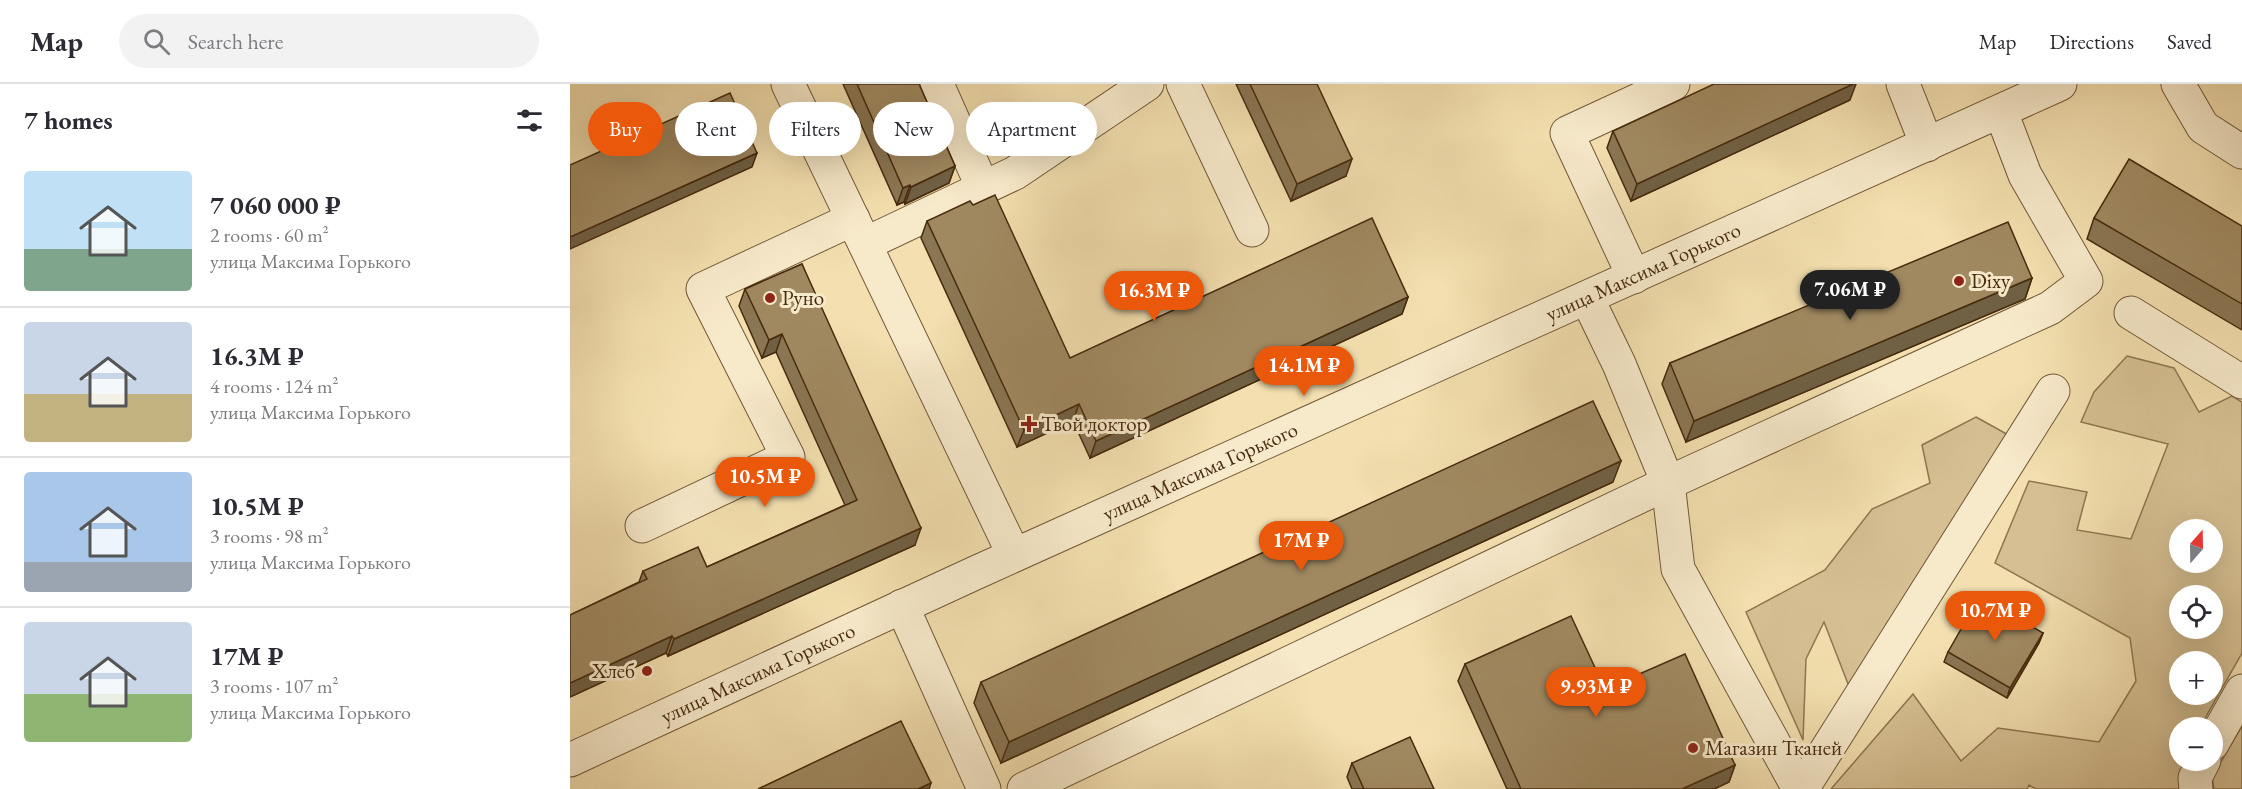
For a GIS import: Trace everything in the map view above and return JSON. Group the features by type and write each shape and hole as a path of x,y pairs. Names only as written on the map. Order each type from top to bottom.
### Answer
{"street":[{"path":"788,84 1014,555"},
{"path":"938,84 983,188"},
{"path":"642,526 788,457 703,289 983,188 1015,173 1147,84"},
{"path":"1183,84 1252,231"},
{"path":"1634,277 1567,133 1673,84"},
{"path":"1903,84 1927,145"},
{"name":"улица Максима Горького","path":"570,760 1014,555 2060,84"},
{"path":"2178,84 2204,127 2242,152"},
{"path":"1024,789 1668,483 2050,308 2086,281 2025,175 2001,112"},
{"path":"1587,298 1619,364 1668,483 1678,569 1801,789 2054,391"},
{"path":"2132,313 2242,382"},
{"path":"902,606 984,789"},
{"path":"2223,725 2242,691"},
{"path":"2196,789 2194,778 2198,771"}],"shaded area":[{"path":"2127,356 2174,368 2199,412 2232,396 2242,402 2242,653 2223,686 2223,651 2169,651 2169,705 2212,705 2206,717 2169,717 2169,771 2183,771 2184,789 2036,789 2029,785 2027,789 1831,789 1913,694 1961,761 1998,728 2099,742 2136,681 2130,638 1995,563 2029,481 2087,492 2077,530 2131,539 2168,444 2081,422 2094,392"},
{"path":"1976,417 2021,442 1850,689 1824,622 1806,659 1803,740 1746,612 1825,570 1872,509 1930,483 1922,445"},
{"path":"2242,726 2242,789 2214,789 2212,777 2216,771 2223,771 2223,758"}],"building":[{"path":"857,84 919,84 927,102 873,102 873,120"},
{"path":"1250,84 1317,84 1352,159 1297,184"},
{"path":"1714,84 1853,84 1637,184 1613,131"},
{"path":"730,93 734,102 710,102"},
{"path":"675,118 675,156 750,156 570,237 570,165 590,156 663,156 663,123"},
{"path":"889,156 951,156 955,166 911,187 910,185 903,188"},
{"path":"2129,159 2242,226 2242,304 2094,218"},
{"path":"995,195 1070,358 1372,218 1408,297 1096,441 1079,404 1024,430 927,221 970,201 973,205"},
{"path":"2008,222 2032,278 1694,421 1670,363"},
{"path":"802,264 921,528 570,683 570,615 647,579 643,571 698,547 707,567 857,500 782,334 769,340 745,289"},
{"path":"1593,401 1621,461 1009,742 981,682"},
{"path":"1980,596 2043,633 2010,688 1948,652"},
{"path":"1571,616 1605,689 1685,654 1735,765 1682,789 1521,789 1465,664"},
{"path":"901,721 931,783 918,789 758,789"},
{"path":"1410,737 1434,789 1364,789 1352,763"}],"place":[{"name":"Dixy","path":"1959,281"},
{"name":"Руно","path":"770,298"},
{"name":"Твой доктор","path":"1029,424"},
{"name":"Хлеб","path":"647,671"},
{"name":"Магазин Тканей","path":"1693,748"}]}
